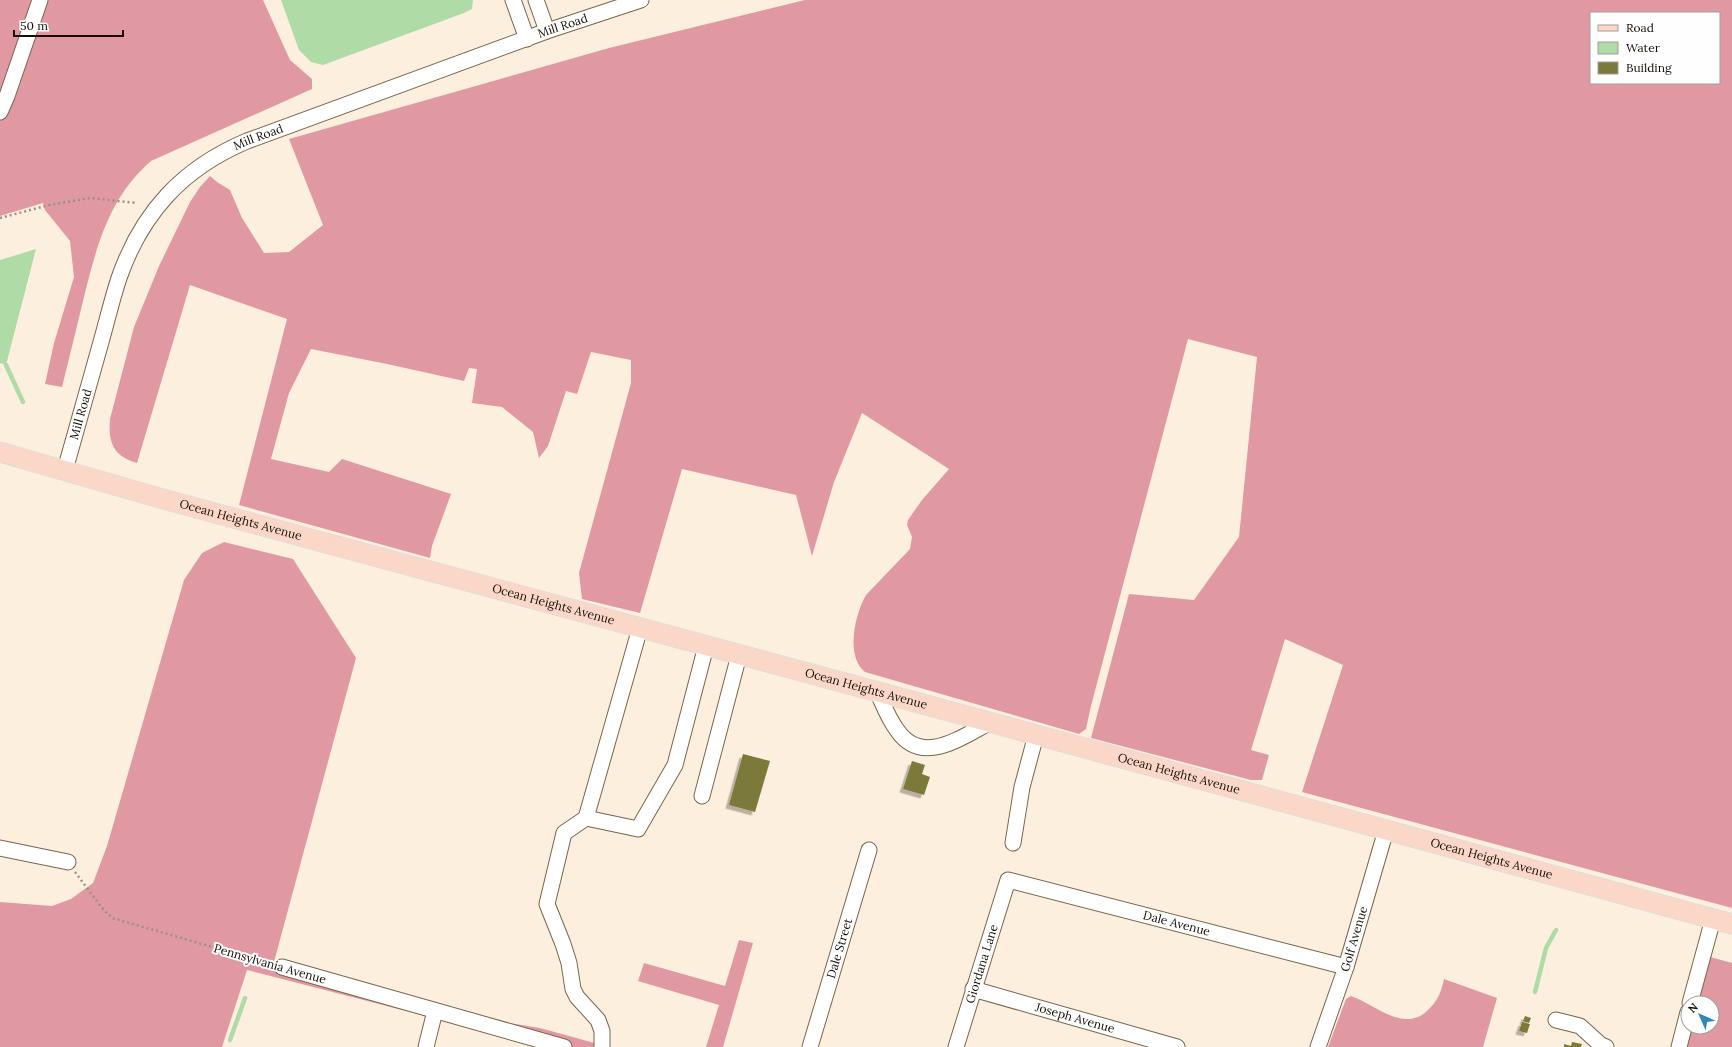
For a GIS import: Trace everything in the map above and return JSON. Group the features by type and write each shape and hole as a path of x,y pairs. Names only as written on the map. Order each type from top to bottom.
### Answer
{"main road":[{"name":"Ocean Heights Avenue","path":"0,452 171,502 876,691 1732,924"}],"street":[{"path":"0,112 7,96 40,0"},
{"path":"513,0 527,39"},
{"path":"536,0 548,31"},
{"name":"Mill Road","path":"65,470 119,278 133,244 148,218 167,195 193,171 247,141 548,31 641,0"},
{"path":"602,1047 602,1030 598,1020 577,997 573,989 563,944 547,904 564,833 586,818 640,628"},
{"path":"586,818 638,829 675,765 706,646"},
{"path":"702,796 739,655"},
{"path":"876,691 897,730 906,740 926,749 937,747 990,722"},
{"path":"1013,843 1022,787 1036,735"},
{"name":"Golf Avenue","path":"1318,1047 1346,967 1386,830"},
{"path":"0,848 68,862"},
{"name":"Dale Street","path":"810,1047 869,850"},
{"name":"Dale Avenue","path":"1008,880 1346,967"},
{"name":"Giordana Lane","path":"956,1047 1008,880"},
{"path":"1692,995 1713,919"},
{"name":"Pennsylvania Avenue","path":"282,967 564,1047"},
{"name":"Joseph Avenue","path":"973,989 1177,1047"},
{"path":"426,1047 436,1011"},
{"path":"1556,1020 1580,1026 1601,1045 1606,1047"},
{"path":"1679,1047 1682,1035"}],"path":[{"path":"0,218 49,205 90,198 136,203"},
{"name":"Pennsylvania Avenue","path":"68,862 102,908 112,918 282,967"}],"shaded area":[{"path":"0,0 263,0 290,60 312,79 312,89 151,161 136,176 124,191 114,208 99,244 93,262 62,387 45,384 54,343 74,277 70,241 45,210 43,203 0,216"},
{"path":"805,0 1732,0 1732,908 1302,792 1343,665 1285,639 1251,750 1269,755 1262,780 1251,780 1091,738 1129,594 1194,600 1239,537 1257,357 1188,339 1086,729 1079,734 865,672 859,665 855,656 854,635 858,613 862,603 866,595 910,549 912,537 907,525 908,520 922,500 949,469 862,413 834,482 812,556 796,495 682,469 640,613 582,599 579,573 631,383 631,360 591,352 577,394 566,391 548,446 539,458 533,432 502,407 472,403 477,369 469,368 464,381 311,349 289,393 271,459 329,472 342,459 451,494 432,546 430,558 239,505 287,319 190,285 137,463 129,460 117,452 111,441 110,419 134,327 159,266 190,202 200,187 210,176 230,190 242,218 264,253 289,252 323,225 289,139 609,48"},
{"path":"224,542 293,559 356,658 274,962 435,1011 540,1028 609,1047 546,1047 247,970 222,1047 0,1047 0,902 52,906 71,899 93,883 107,846 184,580 202,553"},
{"path":"739,940 753,943 723,1047 706,1047 719,1005 638,981 644,963 725,986"},
{"path":"1710,957 1732,963 1732,1047 1682,1047 1686,1035 1720,1035 1720,995 1698,995"},
{"path":"1444,979 1497,998 1483,1047 1328,1047 1346,999 1351,996 1389,1015 1408,1019 1418,1017 1430,1008 1438,997"}],"water":[{"path":"281,0 473,0 472,9 464,13 323,65 311,62 299,50"},
{"path":"36,249 6,365 0,363 0,260"}],"building":[{"path":"743,754 770,761 755,812 729,805"},
{"path":"912,761 925,765 922,774 930,777 924,795 903,789"},
{"path":"1525,1016 1531,1018 1529,1023 1523,1021"},
{"path":"1522,1022 1530,1024 1527,1033 1519,1031"},
{"path":"1572,1042 1582,1044 1581,1047 1564,1047 1564,1044 1571,1046"}],"waterway":[{"path":"6,365 23,402"},
{"path":"1535,992 1546,948 1556,930"},
{"path":"230,1040 245,998"}]}
